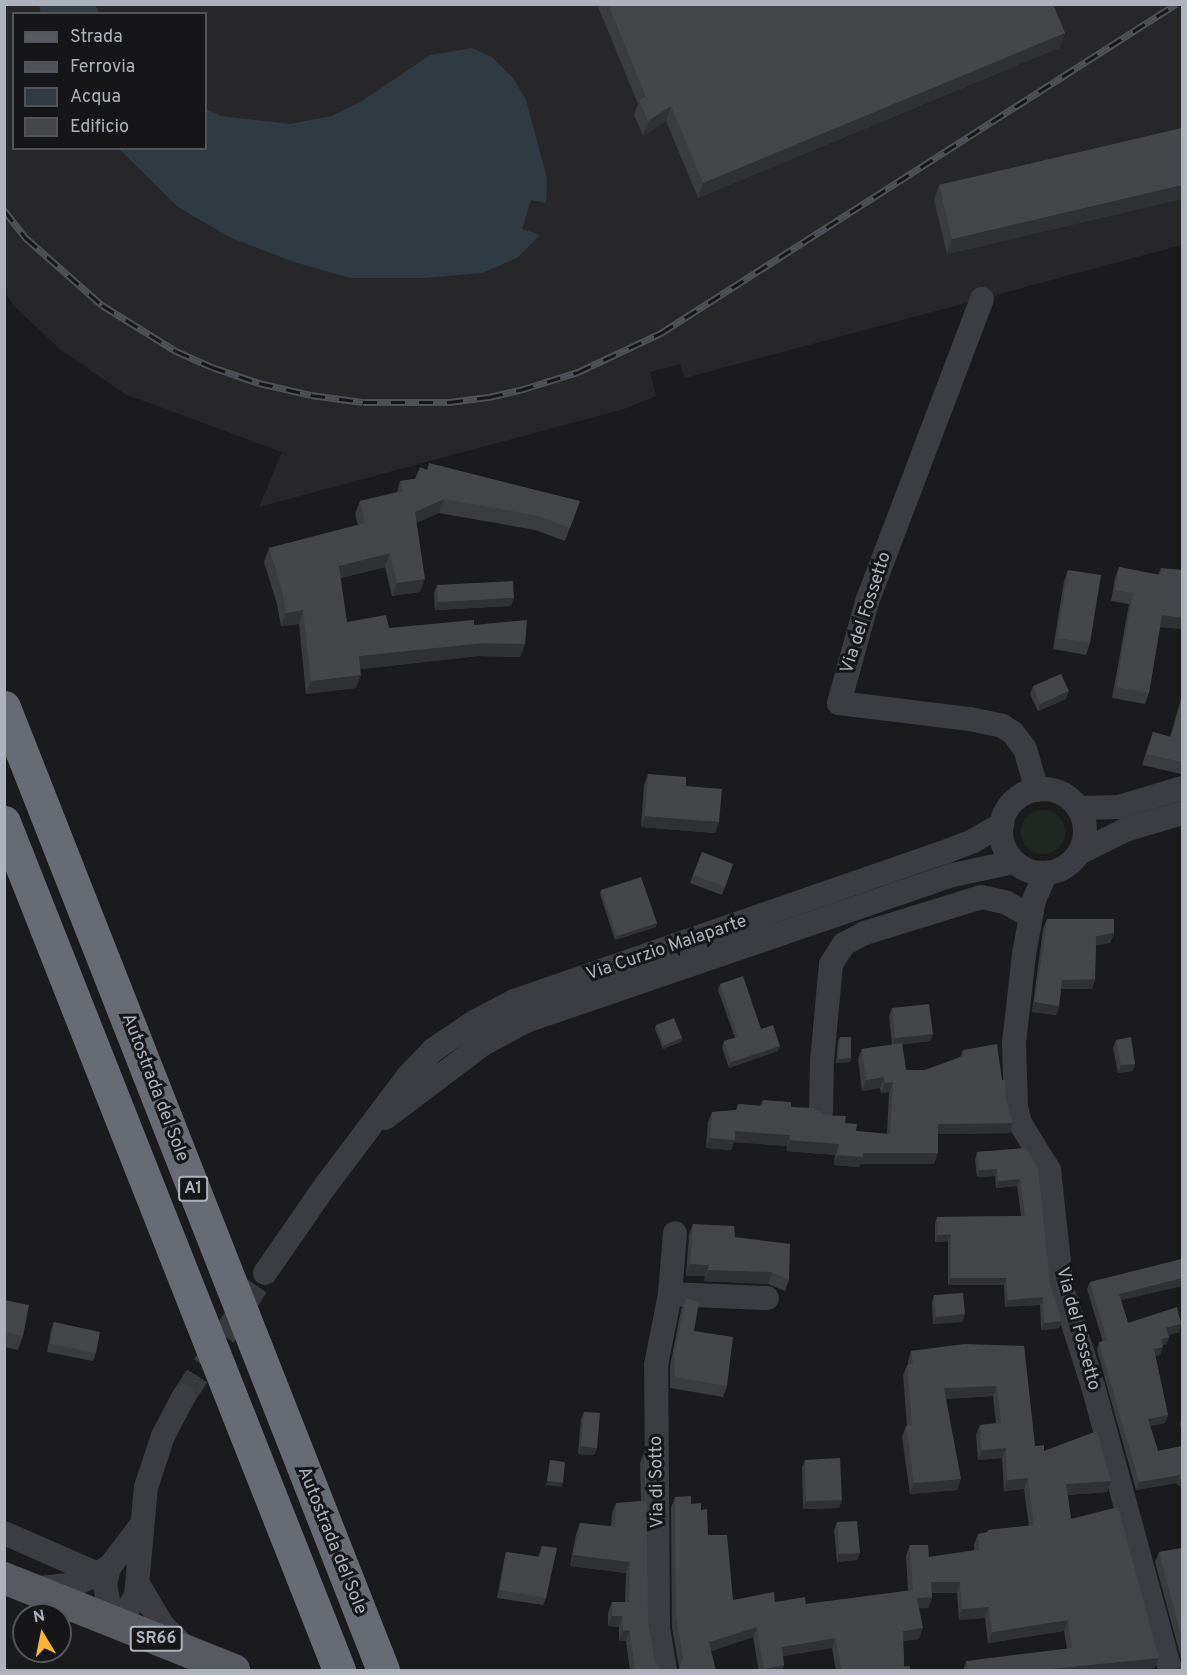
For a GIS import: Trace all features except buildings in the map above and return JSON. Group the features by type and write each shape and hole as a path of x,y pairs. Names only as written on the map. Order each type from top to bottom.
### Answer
{"highway":[{"name":"Autostrada del Sole","path":"4,707 383,1671"},
{"name":"A1","path":"4,822 339,1671"}],"main road":[{"name":"SR66","path":"18,1583 234,1671"}],"street":[{"name":"Via del Fossetto","path":"982,299 867,602 839,703 970,719 1002,726 1013,733 1025,749 1037,790"},
{"path":"1078,808 1119,807 1182,788"},
{"path":"1037,790 1047,790 1064,795 1078,808 1085,835 1079,853"},
{"name":"Via Curzio Malaparte","path":"265,1273 326,1185 408,1076 433,1050 494,1010 973,842 1002,824 1014,801 1037,790"},
{"path":"1002,824 1003,843 1014,862 1028,870 1046,873 1069,864 1079,853 1125,830 1182,813"},
{"name":"Via Curzio Malaparte","path":"369,1130 483,1044 526,1021 933,881 979,868 1014,862"},
{"name":"Via del Fossetto","path":"1046,873 1030,916 1014,1043 1016,1107 1020,1123 1049,1170 1062,1289 1093,1386 1170,1671"},
{"path":"821,1111 822,1061 831,964 844,944 865,933 981,897 1005,902 1030,916"},
{"name":"Via di Sotto","path":"665,1671 658,1628 656,1365 670,1294 675,1233"},
{"path":"670,1294 767,1298"},
{"path":"112,1622 129,1607 138,1584 146,1487 153,1460 184,1396"},
{"path":"18,1583 75,1584 103,1570 142,1524"},
{"path":"4,1533 103,1570"},
{"path":"103,1570 112,1622"},
{"path":"138,1584 171,1637 200,1657"}],"shaded area":[{"path":"4,5 1182,5 1182,245 685,378 680,364 650,372 656,396 624,409 259,507 282,452 125,394 61,350 14,306 5,293"},
{"path":"1043,810 1058,817 1065,832 1058,847 1043,854 1028,847 1021,832 1028,817"}],"water":[{"path":"39,5 95,5 99,12 41,12"},
{"path":"472,48 492,57 513,78 526,100 547,178 546,203 531,200 522,229 540,235 517,258 482,273 425,278 350,278 291,261 229,237 178,207 120,150 207,150 207,109 221,116 290,124 332,116 362,101 430,55"}],"tunnel":[{"path":"184,1396 265,1273"}],"railway":[{"path":"4,210 26,238 102,305 176,351 212,367 259,383 311,395 363,402 449,402 489,397 578,372 661,333 1176,4"}]}
